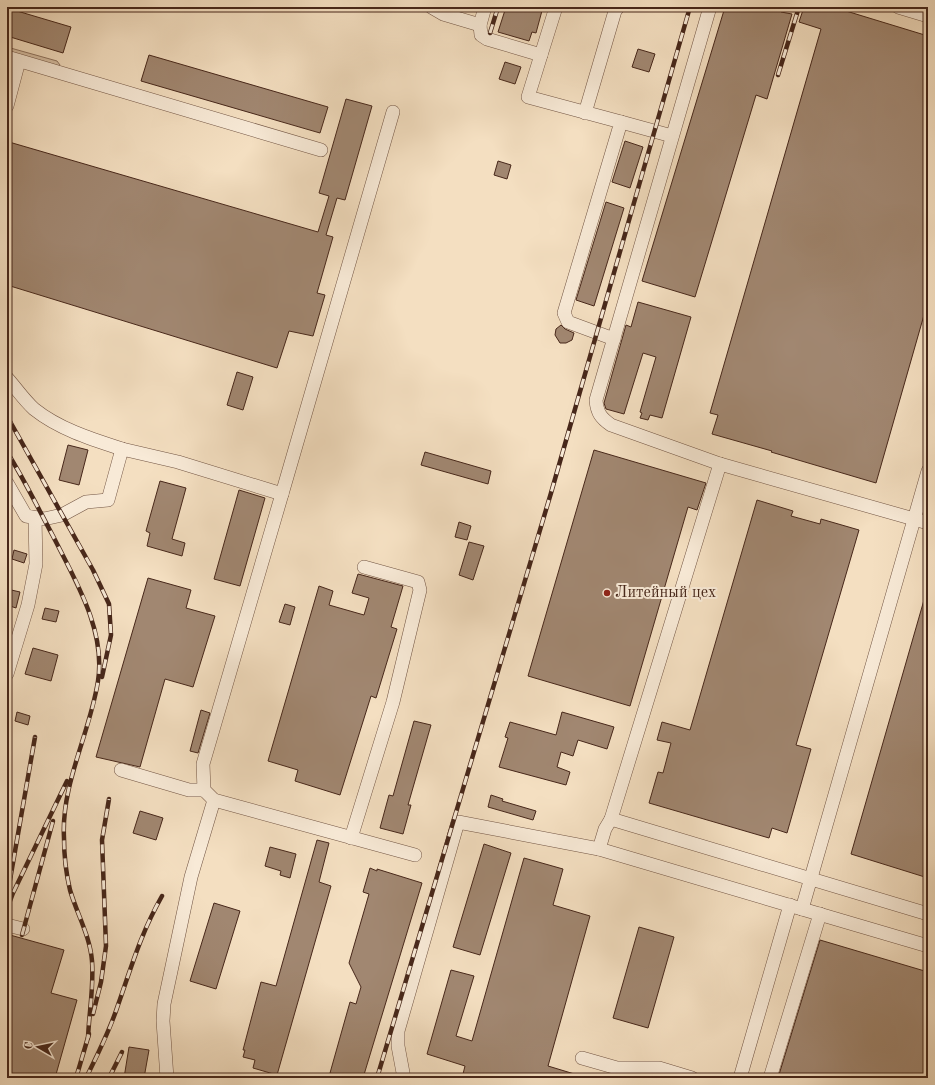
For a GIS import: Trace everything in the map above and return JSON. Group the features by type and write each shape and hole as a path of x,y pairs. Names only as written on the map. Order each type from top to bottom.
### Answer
{"lane":[{"path":"431,7 443,14 480,25"},
{"path":"485,7 480,25 481,34 487,39 541,55"},
{"path":"556,7 528,97 672,136"},
{"path":"585,113 615,11 618,7"},
{"path":"710,7 596,400 597,411 601,419 611,425 632,434 720,464 928,523"},
{"path":"898,7 928,16"},
{"path":"7,106 13,59 321,150"},
{"path":"393,112 203,764 204,790 214,800 415,855"},
{"path":"614,339 568,322 564,313 621,122"},
{"path":"7,378 33,408 53,423 96,441 122,449 178,462 282,494"},
{"path":"7,483 26,516 44,519 62,515 86,502 108,500 122,449"},
{"path":"599,849 605,829 611,819 720,464"},
{"path":"740,1078 796,907 811,878 928,471"},
{"path":"7,674 28,605 36,564 35,518"},
{"path":"351,838 392,702 420,590 418,582 364,567"},
{"path":"122,770 189,790 204,790"},
{"path":"167,1078 163,1021 164,1004 191,877 214,800"},
{"path":"611,819 928,914"},
{"path":"404,1078 398,1046 398,1031 458,822 599,849 928,946"},
{"path":"770,1078 820,914"},
{"path":"7,925 23,929"},
{"path":"582,1058 617,1068 659,1068 692,1078"}],"shaded area":[{"path":"7,47 57,61 60,65 7,54"}],"building":[{"path":"506,7 543,7 536,33 532,32 529,41 498,32"},
{"path":"725,7 783,7 781,12 792,14 767,99 756,95 695,297 642,281"},
{"path":"804,7 813,7 826,11 827,7 833,7 928,36 928,301 876,483 712,434 718,415 710,413 821,29 799,22"},
{"path":"7,8 71,27 63,53 7,36"},
{"path":"638,49 655,54 649,72 632,67"},
{"path":"149,55 328,107 320,133 141,81"},
{"path":"505,62 521,67 515,84 499,79"},
{"path":"346,99 372,106 345,200 337,198 326,235 333,237 317,293 325,295 313,336 289,331 277,368 7,285 7,148 9,142 318,232 329,196 319,193"},
{"path":"625,141 643,147 630,188 612,182"},
{"path":"498,161 511,165 507,179 494,175"},
{"path":"606,202 624,208 594,306 576,300"},
{"path":"638,302 691,317 662,418 650,415 648,420 640,418 642,413 640,412 656,357 643,353 624,414 606,409 604,403 626,325 631,327"},
{"path":"561,325 565,329 574,333 572,340 566,343 560,343 555,335 556,329"},
{"path":"237,372 253,377 243,410 227,405"},
{"path":"68,445 88,450 79,485 59,480"},
{"name":"Литейный цех","path":"594,450 706,483 697,510 688,507 630,706 528,676"},
{"path":"425,452 491,471 488,484 421,465"},
{"path":"160,481 186,488 172,539 185,543 182,556 147,546 150,533 146,531"},
{"path":"239,490 265,498 240,586 214,579"},
{"path":"757,500 793,511 791,516 820,524 821,519 859,530 796,745 811,749 787,833 772,828 769,838 649,803 658,772 663,773 671,743 657,740 662,722 690,730"},
{"path":"459,522 471,526 467,540 455,537"},
{"path":"469,542 484,546 473,580 459,575"},
{"path":"14,550 27,554 24,563 12,559"},
{"path":"358,574 403,586 391,627 397,629 376,698 371,696 340,795 295,781 298,770 268,761 319,586 333,591 329,605 364,615 369,598 352,593"},
{"path":"148,578 191,590 186,608 215,616 193,687 165,679 140,767 96,757"},
{"path":"7,589 20,592 16,608 7,605"},
{"path":"926,593 928,594 928,878 851,854"},
{"path":"285,604 295,607 290,625 279,622"},
{"path":"45,608 59,611 56,622 42,619"},
{"path":"33,648 58,655 51,681 25,674"},
{"path":"201,710 210,713 198,753 190,751"},
{"path":"17,712 30,716 28,725 15,721"},
{"path":"562,712 614,727 607,749 578,740 573,756 561,752 557,767 570,772 566,785 499,767 508,738 505,737 510,722 556,735"},
{"path":"414,721 431,725 408,805 411,805 403,834 380,828 389,795 393,796"},
{"path":"491,795 503,799 502,801 536,811 533,820 488,807"},
{"path":"140,811 163,818 156,840 133,833"},
{"path":"317,840 329,843 319,882 331,886 277,1075 253,1068 255,1060 243,1057 245,1050 243,1050 261,982 276,986"},
{"path":"484,844 511,853 480,955 453,947"},
{"path":"270,847 296,854 290,878 280,875 281,871 265,866"},
{"path":"524,858 563,869 553,905 590,916 548,1066 581,1076 581,1078 462,1078 465,1066 427,1054 451,970 474,976 456,1036 472,1041"},
{"path":"370,868 422,883 363,1078 348,1078 330,1073 350,1002 356,1004 361,987 349,963 369,894 363,892"},
{"path":"214,903 240,911 216,989 190,981"},
{"path":"639,927 674,937 648,1028 613,1018"},
{"path":"10,935 64,950 51,993 77,1000 55,1078 7,1078 7,946"},
{"path":"820,940 928,972 928,1078 778,1078"},
{"path":"129,1047 149,1050 144,1078 124,1078"}],"railway":[{"path":"490,33 498,7"},
{"path":"377,1078 551,493 690,7"},
{"path":"778,75 799,7"},
{"path":"7,416 93,570 109,604 111,635 102,677"},
{"path":"7,452 31,494 79,588 93,624 97,643 99,662 98,681 89,720 71,778 64,818 64,851 66,871 70,890 89,943 92,961 92,990 88,1038"},
{"path":"7,897 35,737"},
{"path":"7,909 13,893 67,781"},
{"path":"93,1014 101,982 106,946 102,840 109,799"},
{"path":"22,935 53,821"},
{"path":"86,1078 111,1024 143,936 162,896"},
{"path":"76,1078 89,1034"},
{"path":"109,1078 122,1052"}],"place":[{"name":"Литейный цех","path":"607,593"}]}
